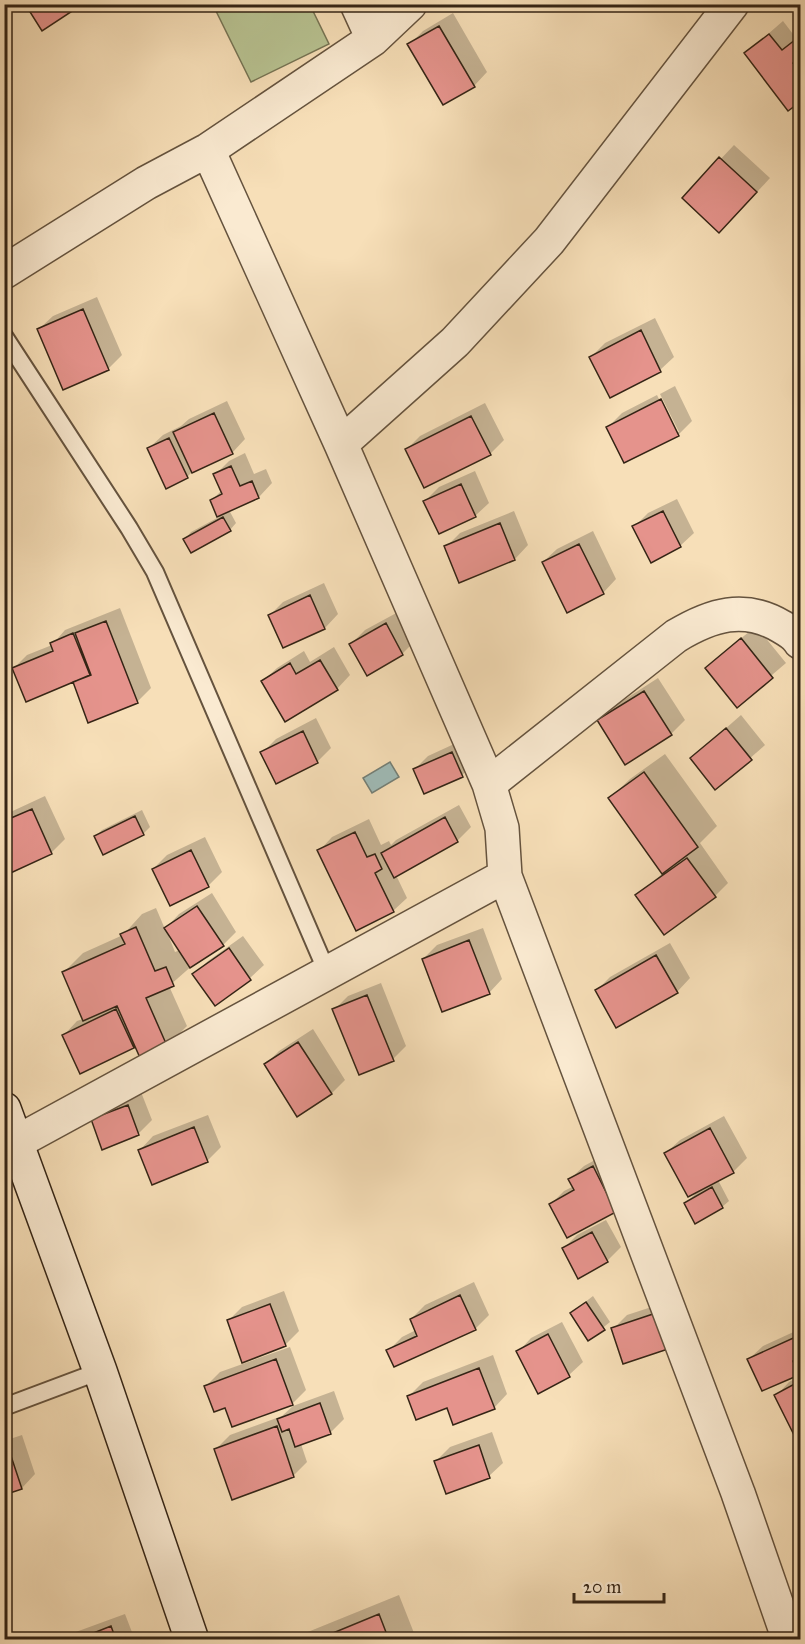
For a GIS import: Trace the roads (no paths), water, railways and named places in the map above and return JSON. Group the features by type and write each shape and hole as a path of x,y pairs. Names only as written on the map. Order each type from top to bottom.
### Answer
{"street":[{"path":"357,4 373,39"},
{"path":"4,272 146,183 208,150 373,39 410,4"},
{"path":"341,444 455,342 549,241 732,4"},
{"path":"208,150 341,444 489,784 502,828 504,876 738,1493 789,1640"},
{"path":"489,784 676,636 699,622 726,614 752,615 772,621 801,642"},
{"path":"17,1142 504,876"},
{"path":"4,1109 100,1371 192,1640"}],"lane":[{"path":"4,336 129,528 155,572 327,972"},
{"path":"4,1407 100,1371"}],"water":[{"path":"390,762 399,777 372,793 363,778"}]}
